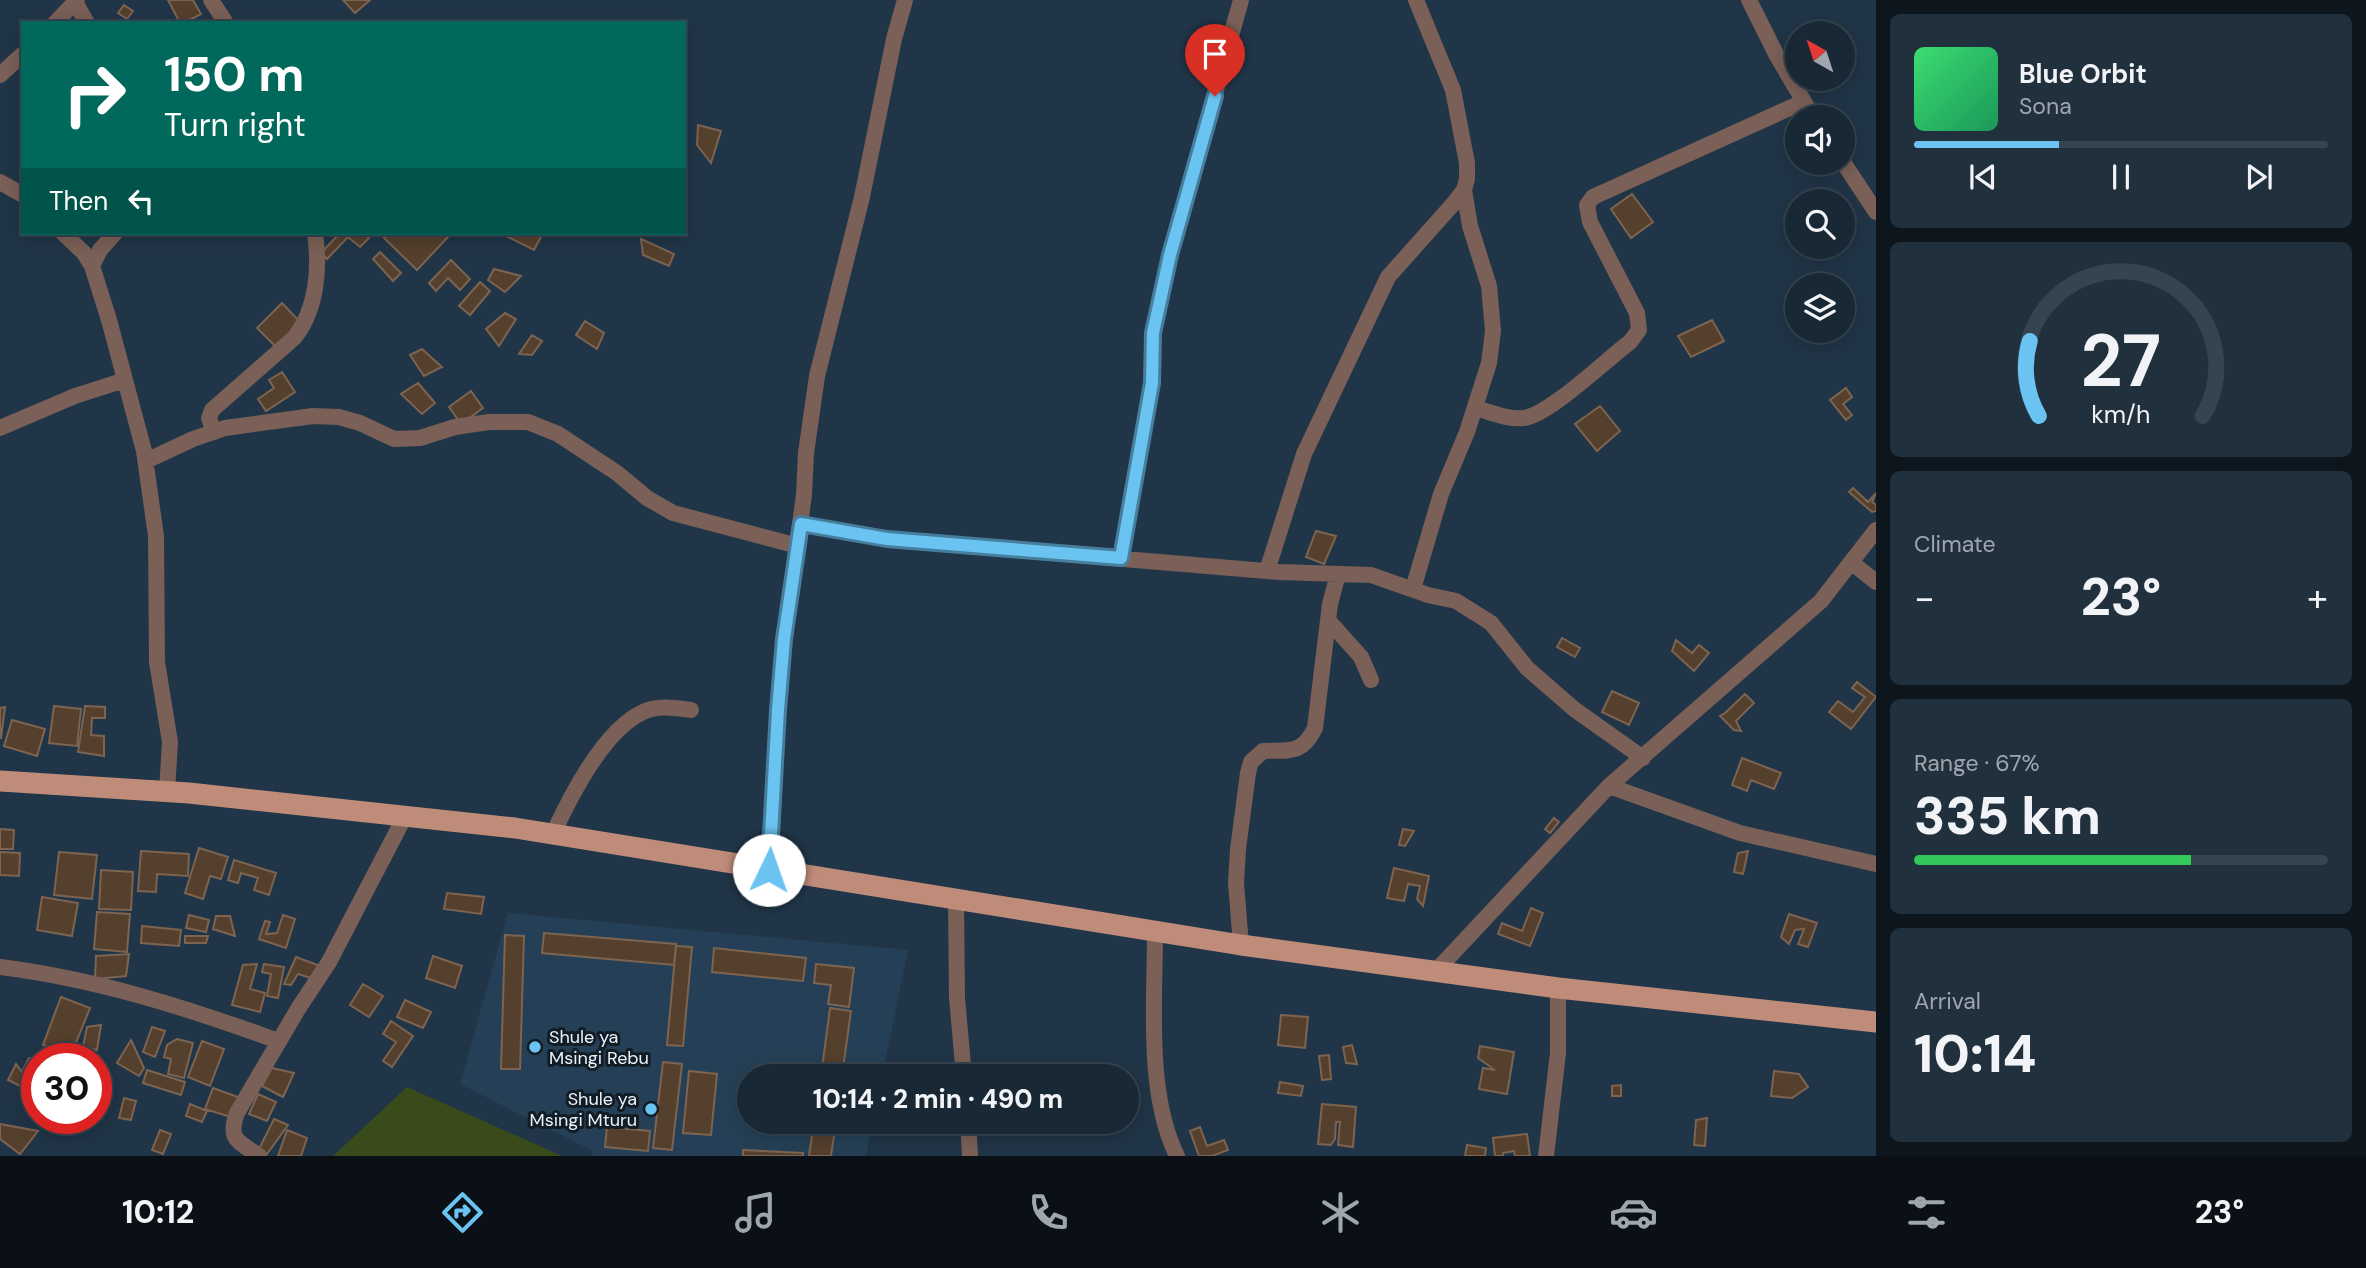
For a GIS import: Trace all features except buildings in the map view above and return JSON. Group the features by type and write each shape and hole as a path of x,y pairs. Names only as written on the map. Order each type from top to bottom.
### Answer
{"main road":[{"path":"0,781 167,791 553,834 1241,945 1558,988 1876,1022"}],"street":[{"path":"211,0 225,21"},
{"path":"769,870 783,651 801,524 806,453 817,376 862,197 894,39 905,0"},
{"path":"1121,558 1152,383 1153,333 1170,255 1241,0"},
{"path":"1413,589 1441,494 1476,408 1489,363 1493,331 1489,286 1479,247 1470,226 1464,190 1467,163 1453,90 1416,0"},
{"path":"1749,0 1805,105"},
{"path":"57,21 76,1 86,21"},
{"path":"0,75 21,56"},
{"path":"1476,408 1522,419 1537,415 1557,402 1629,342 1639,330 1637,313 1590,222 1587,205 1593,197 1803,102"},
{"path":"1852,175 1876,212"},
{"path":"0,182 21,194"},
{"path":"1267,571 1304,454 1388,277 1464,190"},
{"path":"65,235 84,253 92,266 146,461 156,536 157,662 170,741 167,791"},
{"path":"92,266 100,250 113,235"},
{"path":"214,432 209,418 212,410 303,328 315,290 315,235"},
{"path":"0,428 75,396 125,380"},
{"path":"146,461 225,428 313,416 339,417 360,423 394,439 420,438 455,427 489,422 528,422 558,434 617,473 647,498 673,513 798,546"},
{"path":"801,524 887,539 1267,571 1371,575 1456,601 1491,623 1527,668 1574,709 1643,758"},
{"path":"1435,972 1609,786 1821,601 1876,530"},
{"path":"1852,562 1876,582"},
{"path":"1241,945 1236,883 1248,773 1251,762 1263,751 1293,750 1306,744 1315,728 1328,620 1338,574"},
{"path":"1328,620 1361,657 1371,680"},
{"path":"553,834 589,769 620,728 643,712 663,707 691,710"},
{"path":"1609,786 1740,833 1876,864"},
{"path":"259,1156 238,1142 233,1135 233,1124 278,1041 329,962 405,816"},
{"path":"956,900 957,998 963,1064"},
{"path":"1155,932 1154,1063 1168,1138 1177,1156"},
{"path":"0,967 52,974 129,993 223,1021 278,1041"},
{"path":"1546,1156 1558,1053 1558,988"},
{"path":"969,1134 970,1156"}],"shaded area":[{"path":"508,913 908,950 884,1064 737,1064 737,1134 871,1134 866,1156 592,1156 591,1150 460,1084"}],"green space":[{"path":"407,1087 562,1156 333,1156"}],"place":[{"name":"Shule ya Msingi Rebu","path":"535,1047"},
{"name":"Shule ya Msingi Mturu","path":"651,1109"}],"route":[{"path":"769,870 784,639 801,524 887,539 1121,558 1152,383 1153,333 1170,255 1215,96"}]}
